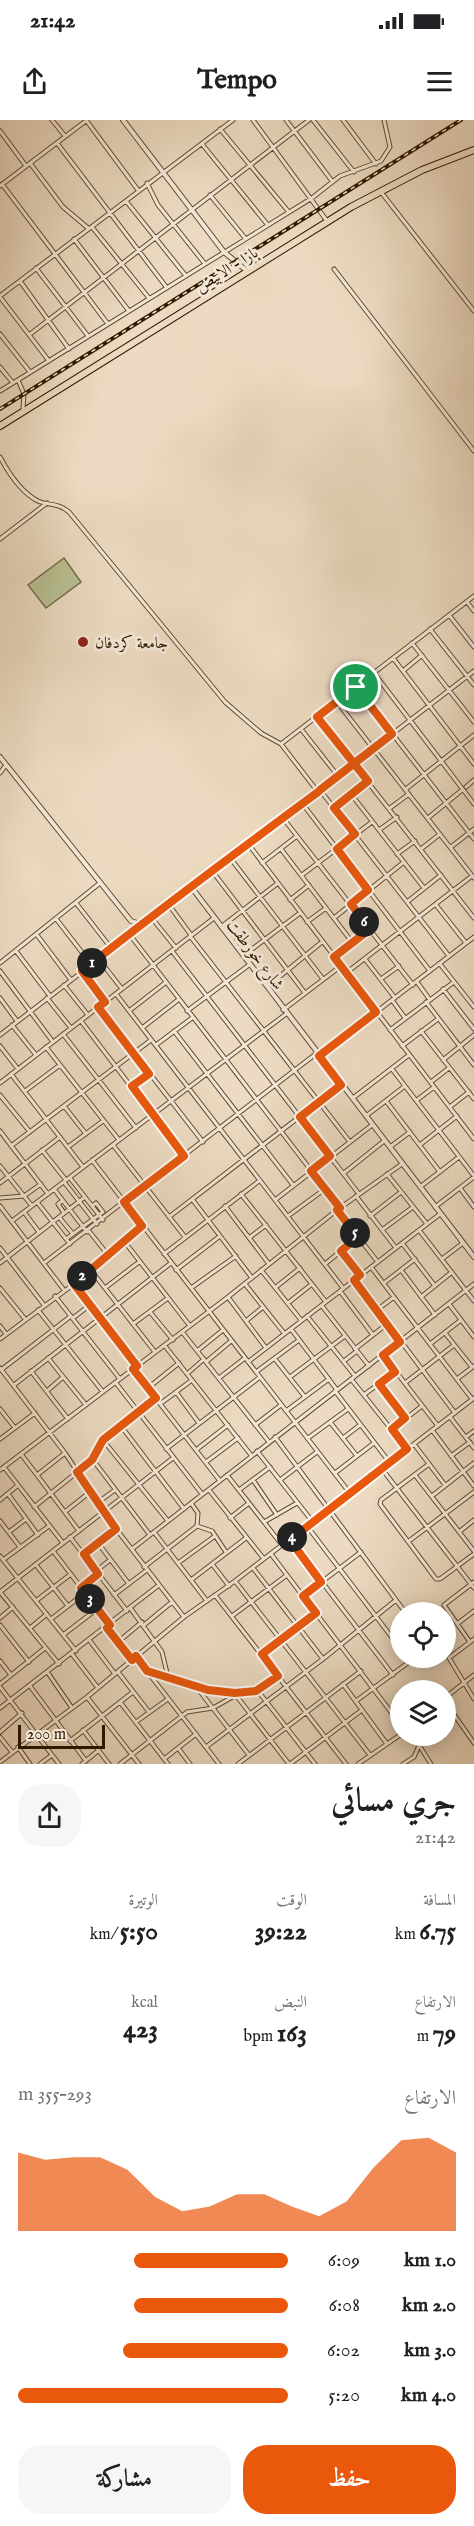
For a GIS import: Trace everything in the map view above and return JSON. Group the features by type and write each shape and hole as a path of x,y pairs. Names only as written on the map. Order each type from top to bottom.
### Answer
{"main road":[{"name":"بارا - الابيض","path":"0,426 380,190 473,153"}],"street":[{"path":"52,120 65,136"},
{"path":"108,324 1,185 86,120 138,190"},
{"path":"123,120 224,252 248,272"},
{"path":"49,361 0,297 110,214 147,183 233,120"},
{"path":"253,120 327,221"},
{"path":"286,120 332,181"},
{"path":"29,335 273,146 311,120 354,172"},
{"path":"343,120 376,164"},
{"path":"0,391 312,198 332,181 386,158 390,147 384,120"},
{"path":"220,129 288,211"},
{"path":"0,131 63,207 90,227 149,299"},
{"path":"57,143 167,288"},
{"path":"202,144 267,224"},
{"path":"147,183 155,201 205,264"},
{"path":"380,190 474,311"},
{"path":"210,195 245,238"},
{"path":"126,201 186,276"},
{"path":"74,239 129,311"},
{"path":"36,268 88,337"},
{"path":"333,269 474,451"},
{"path":"20,281 69,349"},
{"path":"0,334 30,372"},
{"path":"0,367 13,383"},
{"path":"18,380 24,394 23,411"},
{"path":"0,457 33,497 56,503 69,512 232,710 261,733 281,744 355,834 449,956"},
{"path":"0,539 49,502"},
{"path":"281,744 474,596"},
{"path":"467,602 474,611"},
{"path":"449,615 474,647"},
{"path":"430,629 474,685"},
{"path":"412,643 474,722"},
{"path":"403,671 422,655"},
{"path":"393,658 474,764"},
{"path":"0,1035 130,935 140,924 249,845 474,672"},
{"path":"374,673 474,804"},
{"path":"356,687 474,839"},
{"path":"336,702 473,877 346,973"},
{"path":"317,717 474,918"},
{"path":"301,729 338,776"},
{"path":"406,789 474,735"},
{"path":"0,757 131,921 140,924"},
{"path":"0,773 6,765"},
{"path":"428,818 474,780"},
{"path":"334,808 368,781"},
{"path":"351,794 424,888"},
{"path":"390,808 409,794"},
{"path":"302,803 430,971"},
{"path":"380,830 397,817"},
{"path":"283,818 399,966 415,983 438,1019 474,1065"},
{"path":"302,876 372,822"},
{"path":"451,847 474,829"},
{"path":"421,849 440,834"},
{"path":"262,863 297,836"},
{"path":"397,854 415,841"},
{"path":"249,845 474,1139"},
{"path":"281,849 352,942"},
{"path":"230,859 323,980"},
{"path":"334,918 404,862"},
{"path":"213,872 305,993"},
{"path":"407,902 441,875"},
{"path":"0,963 57,920 100,883"},
{"path":"221,927 278,883"},
{"path":"290,900 309,885"},
{"name":"شارع خورطقت","path":"192,888 266,988 474,1257"},
{"path":"76,903 111,948"},
{"path":"169,905 226,983 350,1142"},
{"path":"436,905 466,943"},
{"path":"307,922 326,908"},
{"path":"243,956 300,913"},
{"path":"151,917 176,948"},
{"path":"0,1083 214,918"},
{"path":"57,920 91,964"},
{"path":"334,957 370,929"},
{"path":"37,935 71,980"},
{"path":"130,935 378,1261"},
{"path":"44,1263 103,1220 275,1085 394,999 474,937"},
{"path":"266,988 322,942"},
{"path":"16,951 71,1028"},
{"path":"172,951 344,1173 370,1216 396,1248"},
{"path":"98,958 122,989"},
{"path":"365,959 381,979 405,1018"},
{"path":"440,963 474,1007"},
{"path":"187,1011 249,965"},
{"path":"12,1221 226,1060 340,966"},
{"path":"381,979 399,966"},
{"path":"0,971 53,1042"},
{"path":"82,971 105,1002"},
{"path":"390,1030 454,981"},
{"path":"129,1011 165,983"},
{"path":"64,985 88,1015"},
{"path":"443,989 474,1029"},
{"path":"116,994 259,1181 326,1264 341,1290 373,1335"},
{"path":"0,998 17,1021"},
{"path":"142,1028 178,1000"},
{"path":"98,1007 203,1142"},
{"path":"156,1045 192,1018"},
{"path":"402,1046 438,1019"},
{"path":"81,1021 184,1156"},
{"path":"12,1025 36,1055"},
{"path":"174,1031 293,1185"},
{"path":"421,1031 474,1099"},
{"path":"63,1034 136,1128"},
{"path":"443,1059 474,1035"},
{"path":"12,1146 151,1040"},
{"path":"0,1046 18,1069"},
{"path":"46,1047 119,1140"},
{"path":"352,1099 409,1055"},
{"path":"25,1091 60,1065"},
{"path":"431,1082 449,1068"},
{"path":"392,1069 474,1177 435,1207"},
{"path":"11,1074 83,1167"},
{"path":"132,1086 149,1074"},
{"path":"169,1217 341,1085"},
{"path":"365,1117 405,1086"},
{"path":"416,1100 434,1087"},
{"path":"450,1107 469,1092"},
{"path":"0,1095 30,1132"},
{"path":"386,1101 440,1172"},
{"path":"64,1106 86,1134"},
{"path":"420,1145 457,1116"},
{"path":"68,1147 104,1121"},
{"path":"275,1200 372,1125"},
{"path":"0,1131 48,1194"},
{"path":"390,1148 410,1132"},
{"path":"0,1139 4,1136"},
{"path":"0,1183 60,1137"},
{"path":"344,1173 384,1141"},
{"path":"113,1145 185,1237"},
{"path":"42,1150 92,1206 106,1216"},
{"path":"420,1187 459,1157"},
{"path":"92,1160 349,1492"},
{"path":"63,1543 2,1469 173,1340 338,1209 402,1164"},
{"path":"0,1166 32,1206"},
{"path":"387,1174 427,1224"},
{"path":"67,1180 78,1202 97,1224"},
{"path":"164,1254 259,1181"},
{"path":"0,1198 24,1196 41,1184"},
{"path":"460,1188 474,1207"},
{"path":"288,1216 325,1189"},
{"path":"54,1190 108,1255"},
{"path":"370,1216 400,1192"},
{"path":"241,1194 326,1302"},
{"path":"0,1263 85,1197"},
{"path":"192,1199 252,1278"},
{"path":"62,1200 58,1204 64,1213"},
{"path":"37,1202 70,1244"},
{"path":"225,1206 269,1264"},
{"path":"382,1230 412,1207"},
{"path":"1,1208 64,1290"},
{"path":"24,1212 39,1233"},
{"path":"66,1239 101,1213"},
{"path":"101,1213 103,1220"},
{"path":"248,1362 440,1214"},
{"path":"59,1217 77,1239"},
{"path":"59,1230 66,1225"},
{"path":"249,1238 266,1225"},
{"path":"0,1338 74,1284 142,1226"},
{"path":"419,1230 474,1301"},
{"path":"176,1270 220,1236"},
{"path":"326,1264 358,1237"},
{"path":"124,1241 190,1326"},
{"path":"402,1243 435,1286"},
{"path":"442,1259 463,1243"},
{"path":"0,1248 44,1305"},
{"path":"469,1251 474,1248"},
{"path":"341,1251 360,1275"},
{"path":"191,1288 236,1256"},
{"path":"384,1283 415,1260"},
{"path":"105,1287 140,1262"},
{"path":"14,1385 171,1263"},
{"path":"0,1762 87,1697 184,1617 290,1540 473,1398 371,1266"},
{"path":"276,1287 300,1268"},
{"path":"90,1269 155,1352"},
{"path":"261,1270 301,1320"},
{"path":"401,1270 435,1315"},
{"path":"421,1297 452,1272"},
{"path":"354,1280 455,1413"},
{"path":"74,1284 148,1388 220,1481"},
{"path":"245,1284 284,1333"},
{"path":"288,1303 312,1284"},
{"path":"132,1549 474,1284"},
{"path":"0,1288 25,1319"},
{"path":"55,1296 120,1379"},
{"path":"228,1297 266,1348"},
{"path":"377,1310 394,1297"},
{"path":"133,1324 168,1298"},
{"path":"449,1304 473,1333"},
{"path":"90,1305 0,1369 50,1432 97,1503 184,1617"},
{"path":"321,1305 369,1366"},
{"path":"245,1321 263,1307"},
{"path":"38,1310 103,1392"},
{"path":"150,1312 173,1340"},
{"path":"307,1316 355,1376"},
{"path":"430,1344 461,1320"},
{"path":"344,1362 387,1324"},
{"path":"0,1326 6,1334"},
{"path":"291,1328 348,1409 390,1463"},
{"path":"197,1351 223,1330"},
{"path":"182,1332 268,1442"},
{"path":"445,1333 473,1366 457,1379"},
{"path":"290,1377 345,1336"},
{"path":"256,1372 299,1340"},
{"path":"187,1374 231,1341"},
{"path":"165,1345 251,1455"},
{"path":"405,1383 454,1345"},
{"path":"383,1355 438,1426"},
{"path":"48,1358 86,1405"},
{"path":"219,1378 245,1358"},
{"path":"275,1359 305,1397"},
{"path":"148,1388 179,1364"},
{"path":"31,1371 68,1419"},
{"path":"365,1394 395,1372"},
{"path":"47,1391 63,1377"},
{"path":"166,1449 260,1377"},
{"path":"286,1411 329,1379"},
{"path":"351,1379 407,1449"},
{"path":"160,1404 192,1380"},
{"path":"116,1383 202,1494"},
{"path":"379,1384 405,1418"},
{"path":"176,1392 199,1423"},
{"path":"34,1507 92,1460 103,1440 156,1398"},
{"path":"255,1425 281,1405"},
{"path":"392,1429 422,1406"},
{"path":"0,1409 15,1428"},
{"path":"308,1438 348,1409"},
{"path":"0,1438 35,1413"},
{"path":"450,1417 474,1448"},
{"path":"330,1422 357,1456"},
{"path":"196,1450 228,1425"},
{"path":"343,1438 360,1425"},
{"path":"121,1426 184,1509"},
{"path":"432,1430 474,1486"},
{"path":"466,1437 474,1431"},
{"path":"206,1747 305,1673 396,1600 275,1437"},
{"path":"206,1462 238,1438"},
{"path":"103,1440 168,1521"},
{"path":"451,1456 470,1442"},
{"path":"335,1473 374,1443"},
{"path":"414,1444 445,1485"},
{"path":"257,1450 312,1521"},
{"path":"280,1480 317,1451"},
{"path":"37,1475 64,1453"},
{"path":"21,1454 79,1531"},
{"path":"59,1664 0,1592 173,1458"},
{"path":"92,1460 150,1535"},
{"path":"432,1496 474,1463"},
{"path":"415,1475 474,1552 440,1579 436,1579 380,1504 381,1500 429,1464"},
{"path":"239,1490 270,1467"},
{"path":"382,1469 474,1588"},
{"path":"227,1475 282,1545"},
{"path":"253,1480 277,1515"},
{"path":"0,1500 17,1486"},
{"path":"97,1503 115,1490"},
{"path":"208,1490 264,1559"},
{"path":"65,1511 90,1492"},
{"path":"409,1541 474,1492"},
{"path":"8,1494 38,1535"},
{"path":"114,1595 197,1526 198,1514 191,1503"},
{"path":"230,1518 249,1503"},
{"path":"264,1522 297,1503"},
{"path":"9,1532 26,1519"},
{"path":"0,1521 20,1547"},
{"path":"459,1532 474,1522"},
{"path":"3,1560 48,1526"},
{"path":"197,1526 211,1530 226,1553"},
{"path":"307,1526 390,1634"},
{"path":"84,1554 116,1529"},
{"path":"154,1532 207,1601"},
{"path":"178,1563 215,1536"},
{"path":"70,1537 114,1595 143,1624 155,1640 163,1654 168,1677"},
{"path":"191,1580 246,1538"},
{"path":"290,1540 393,1675"},
{"path":"98,1544 129,1584"},
{"path":"53,1551 132,1660"},
{"path":"303,1596 361,1552"},
{"path":"270,1554 390,1710"},
{"path":"0,1556 63,1635 98,1688"},
{"path":"81,1588 110,1560"},
{"path":"212,1564 229,1586"},
{"path":"36,1565 68,1606"},
{"path":"253,1568 323,1659"},
{"path":"36,1600 71,1574"},
{"path":"232,1616 287,1575"},
{"path":"235,1581 370,1755"},
{"path":"472,1583 444,1605 472,1640 449,1658 462,1683 474,1699"},
{"path":"0,1708 90,1641 159,1585"},
{"path":"51,1619 85,1593"},
{"path":"215,1595 346,1764"},
{"path":"118,1642 172,1602"},
{"path":"0,1618 13,1607"},
{"path":"63,1635 97,1609"},
{"path":"457,1624 474,1611"},
{"path":"262,1654 316,1613"},
{"path":"30,1628 47,1614"},
{"path":"0,1625 29,1662"},
{"path":"90,1641 149,1712"},
{"path":"45,1648 0,1686 59,1764"},
{"path":"136,1656 219,1764"},
{"path":"0,1661 11,1675"},
{"path":"356,1701 402,1668"},
{"path":"147,1671 197,1688 235,1694 258,1690 278,1676"},
{"path":"238,1764 361,1671"},
{"path":"48,1673 72,1708"},
{"path":"456,1688 474,1675"},
{"path":"343,1684 387,1744"},
{"path":"30,1686 84,1762 99,1750"},
{"path":"197,1688 249,1755"},
{"path":"258,1690 315,1764"},
{"path":"70,1741 133,1692"},
{"path":"120,1764 189,1711 213,1708 235,1694"},
{"path":"235,1694 289,1764 362,1710"},
{"path":"87,1697 139,1764"},
{"path":"136,1723 168,1699"},
{"path":"120,1702 168,1764"},
{"path":"0,1732 22,1713"},
{"path":"456,1717 474,1743"},
{"path":"83,1730 109,1764"},
{"path":"164,1759 196,1734"},
{"path":"0,1737 12,1752"},
{"path":"358,1764 390,1742"},
{"path":"403,1764 414,1757 419,1746"},
{"path":"420,1746 431,1764"},
{"path":"18,1748 30,1764"},
{"path":"178,1748 190,1764"},
{"path":"40,1764 52,1755"}],"green space":[{"path":"64,558 81,582 46,608 28,585"}],"railway":[{"path":"0,409 461,120"}],"place":[{"name":"جامعة كردفان","path":"83,642"}],"route":[{"path":"356,687 317,717 355,763 368,781 334,808 355,834 337,849 368,890 351,904 370,929 334,957 376,1012 319,1056 341,1085 300,1117 330,1156 311,1171 340,1208 337,1210 358,1237 341,1251 360,1275 354,1280 400,1342 383,1355 395,1372 379,1384 405,1418 392,1429 407,1449 290,1540 321,1582 303,1596 316,1613 262,1654 278,1676 256,1691 235,1693 197,1688 147,1671 136,1656 132,1660 107,1628 110,1625 81,1588 98,1574 84,1554 116,1529 77,1472 92,1460 103,1440 156,1398 133,1369 137,1366 74,1284 142,1226 124,1202 184,1156 132,1086 149,1074 98,1007 105,1002 82,971 130,935 140,924 177,900 318,792 320,790 355,763 392,734 356,687"}]}
